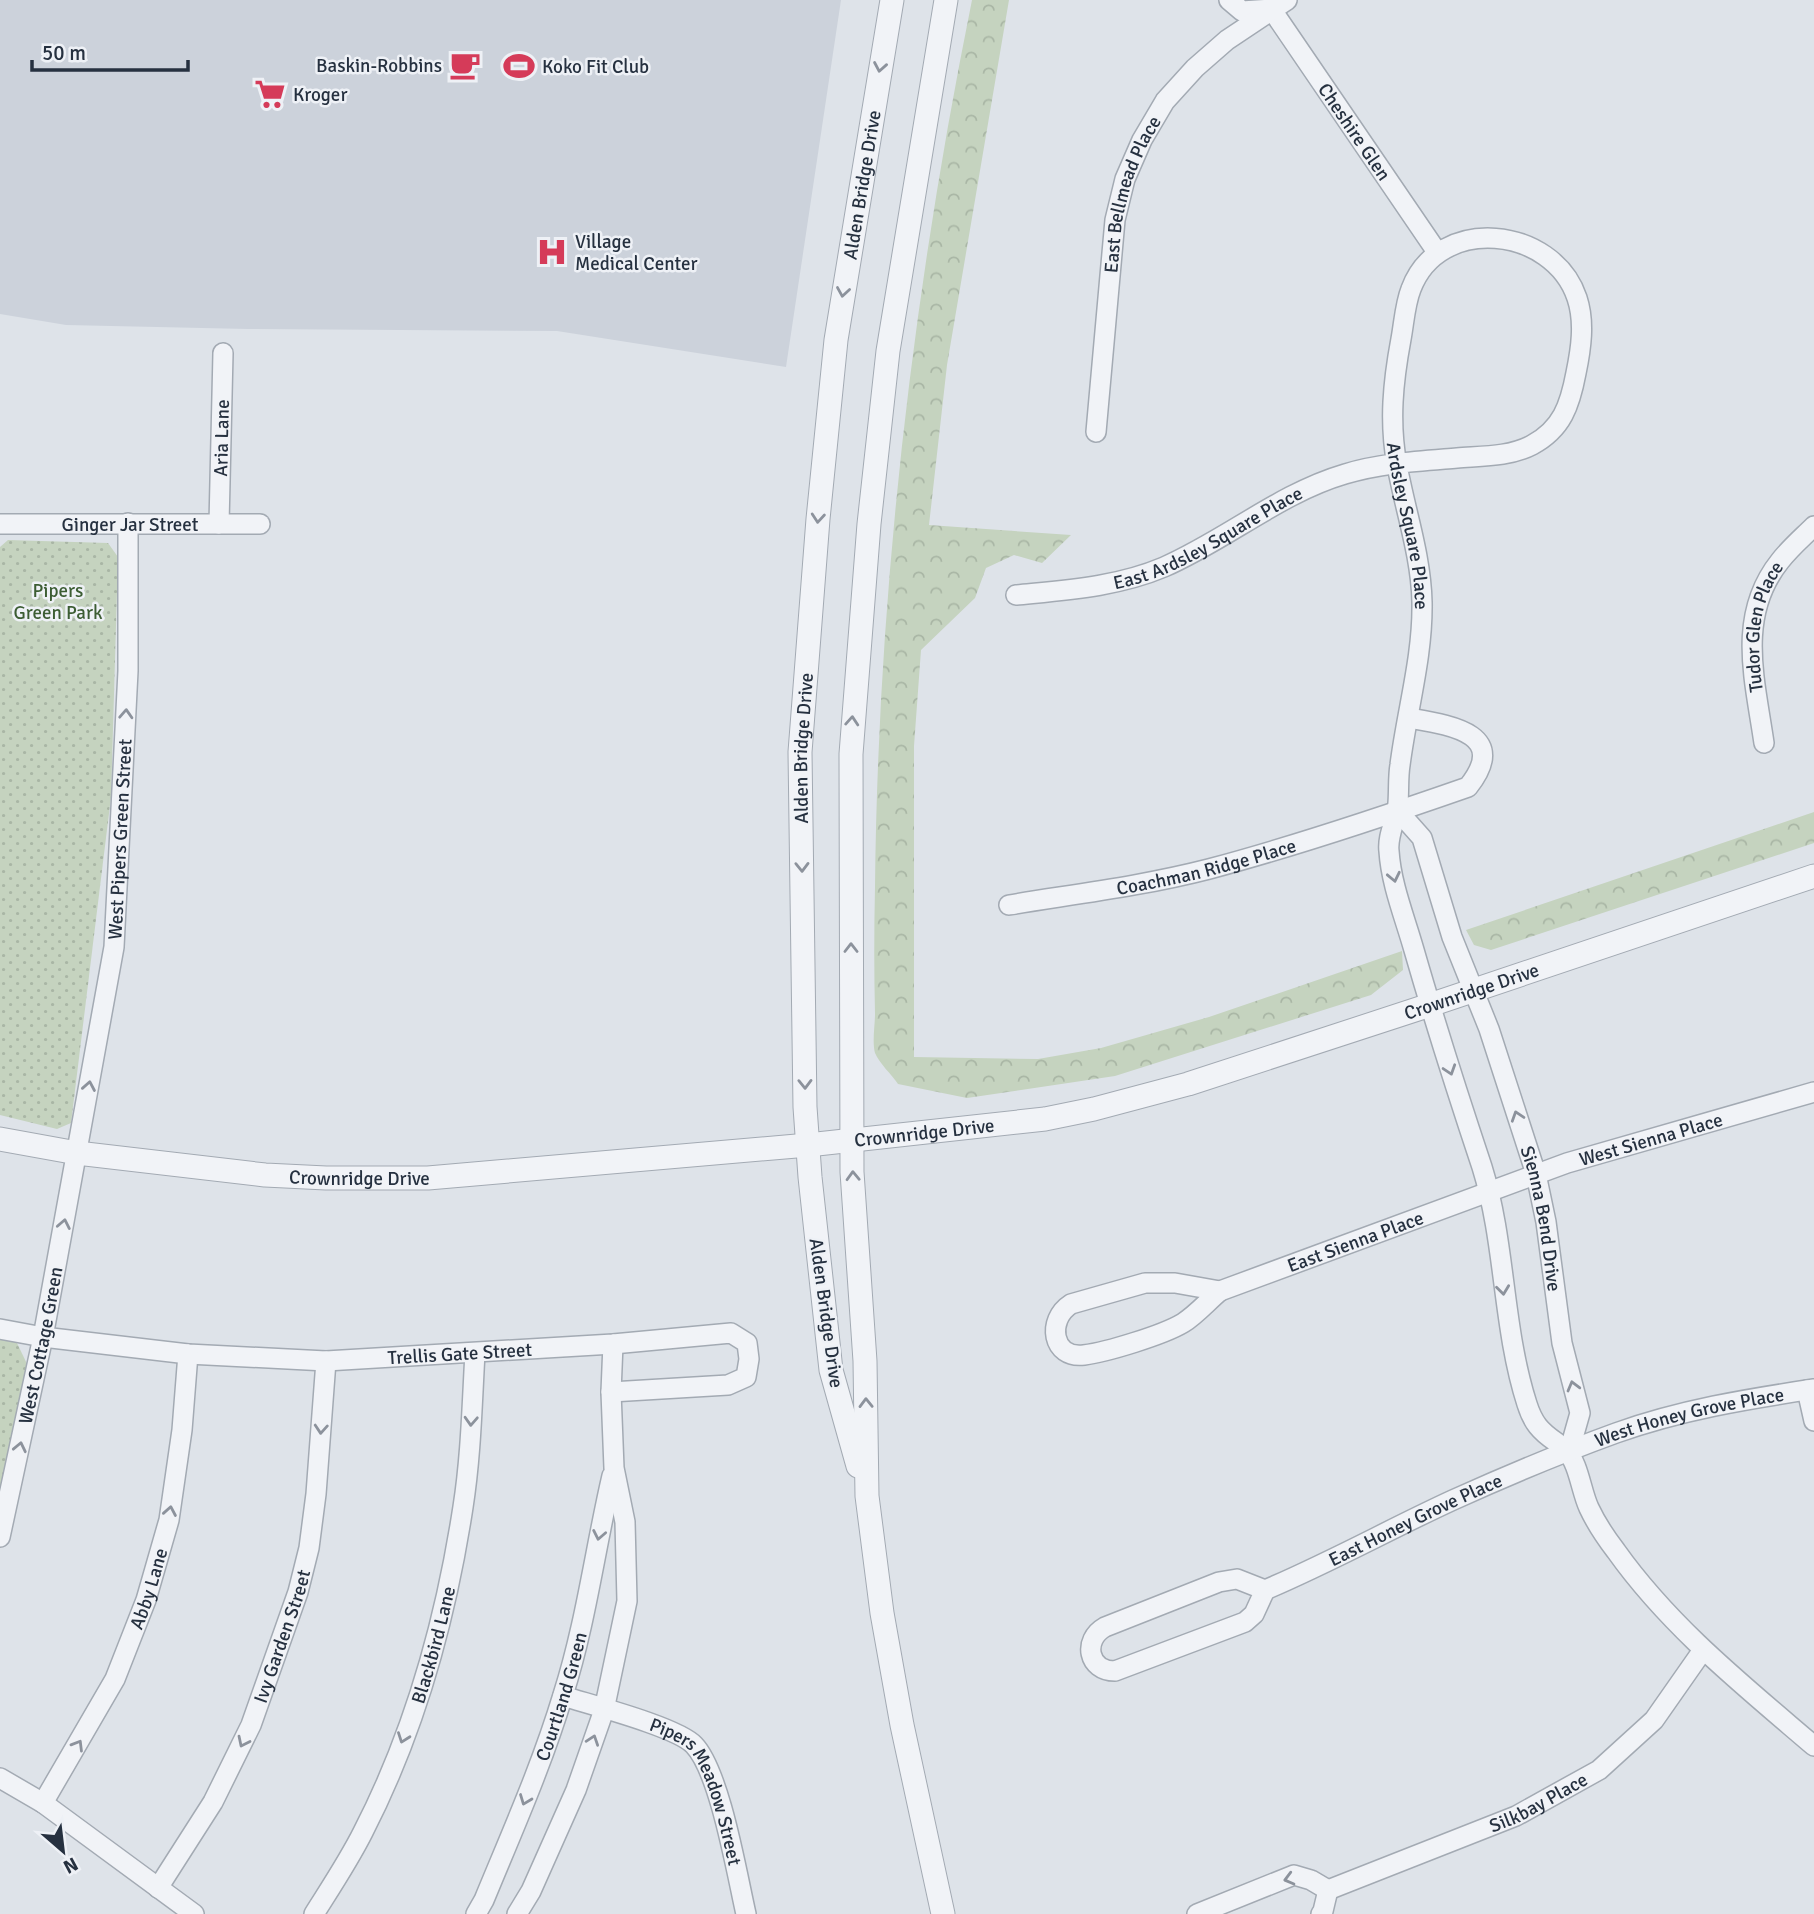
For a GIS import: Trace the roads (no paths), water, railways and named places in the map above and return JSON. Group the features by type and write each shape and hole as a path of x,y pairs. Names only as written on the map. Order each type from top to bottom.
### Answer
{"street":[{"name":"Alden Bridge Drive","path":"867,1496 831,1370 808,1144 805,1107 801,716 836,340 892,0"},
{"name":"Alden Bridge Drive","path":"943,1914 902,1724 882,1613 867,1496 865,1361 852,1172 850,754 869,524 889,341 946,0"},
{"path":"1229,0 1242,11 1278,3"},
{"name":"Cheshire Glen","path":"1278,3 1437,252"},
{"name":"East Bellmead Place","path":"1096,432 1115,220 1125,180 1142,140 1165,101 1195,68 1227,40 1278,3"},
{"path":"1396,463 1504,455 1528,448 1549,433 1566,412 1577,370 1583,319 1576,291 1559,267 1511,239 1482,237 1459,241 1437,252"},
{"name":"Ardsley Square Place","path":"1430,1005 1396,887 1387,845 1398,811 1400,765 1423,621 1422,586 1396,463 1392,421 1393,382 1410,291 1422,269 1437,252"},
{"name":"Aria Lane","path":"219,524 223,352"},
{"name":"East Ardsley Square Place","path":"1016,594 1093,587 1167,566 1304,490 1345,474 1396,463"},
{"name":"Ginger Jar Street","path":"0,523 260,524"},
{"name":"West Pipers Green Street","path":"77,1153 114,947 128,671 128,523"},
{"name":"Tudor Glen Place","path":"1763,743 1750,642 1754,613 1763,588 1779,562 1814,526"},
{"name":"Coachman Ridge Place","path":"1009,905 1206,869 1468,787 1480,771 1483,754 1475,738 1457,727 1409,718"},
{"path":"1398,811 1422,838 1452,937 1473,990"},
{"name":"Crownridge Drive","path":"0,1139 77,1153 265,1175 428,1178 991,1126 1094,1109 1188,1083 1814,876"},
{"name":"Sienna Bend Drive","path":"1473,990 1489,1029 1536,1174 1546,1222 1562,1343 1580,1413 1569,1452"},
{"path":"1430,1005 1489,1190 1497,1228 1504,1297 1527,1405 1537,1429 1569,1452 1589,1508 1604,1535 1643,1587 1703,1650 1814,1746"},
{"name":"West Sienna Place","path":"1489,1190 1567,1163 1814,1092"},
{"name":"West Cottage Green","path":"0,1537 43,1337 77,1153"},
{"name":"East Sienna Place","path":"1220,1290 1175,1283 1145,1283 1070,1304 1055,1321 1055,1336 1063,1349 1077,1355 1085,1355 1155,1335 1184,1322 1220,1290 1489,1190"},
{"name":"Trellis Gate Street","path":"0,1329 43,1337 188,1354 326,1361 613,1345 731,1333 747,1343 749,1359 746,1377 728,1385 611,1392"},
{"name":"Courtland Green","path":"517,1914 531,1891 576,1790 604,1710 627,1601 625,1522 614,1468 611,1392 613,1345"},
{"name":"Blackbird Lane","path":"314,1914 363,1832 397,1756 425,1678 448,1590 463,1506 471,1437 475,1353"},
{"name":"Abby Lane","path":"43,1803 115,1679 146,1600 169,1520 182,1430 188,1354"},
{"name":"Ivy Garden Street","path":"158,1888 213,1801 251,1725 298,1592 309,1548 316,1494 326,1361"},
{"path":"1810,1390 1814,1421"},
{"name":"West Honey Grove Place","path":"1569,1452 1618,1432 1683,1413 1737,1401 1810,1390"},
{"name":"East Honey Grove Place","path":"1265,1590 1454,1500 1569,1452"},
{"name":"Courtland Green","path":"476,1914 525,1801 563,1696 580,1633 614,1468"},
{"path":"1237,1579 1265,1590 1254,1614 1245,1622 1115,1671 1101,1668 1091,1658 1090,1643 1098,1631 1219,1582 1237,1579"},
{"name":"Silkbay Place","path":"1328,1890 1516,1816 1599,1770 1654,1720 1703,1650"},
{"name":"Pipers Meadow Street","path":"563,1696 667,1729 694,1745 717,1791 746,1914"},
{"path":"0,1778 43,1803 194,1914"},
{"path":"1197,1914 1294,1875 1311,1880 1328,1890 1321,1914"}],"place":[{"name":"Baskin-Robbins","path":"465,65"},
{"name":"Koko Fit Club","path":"519,66"},
{"name":"Kroger","path":"270,94"},
{"name":"Village Medical Center","path":"552,252"}],"park label":[{"name":"Pipers Green Park","path":"58,601"}]}
